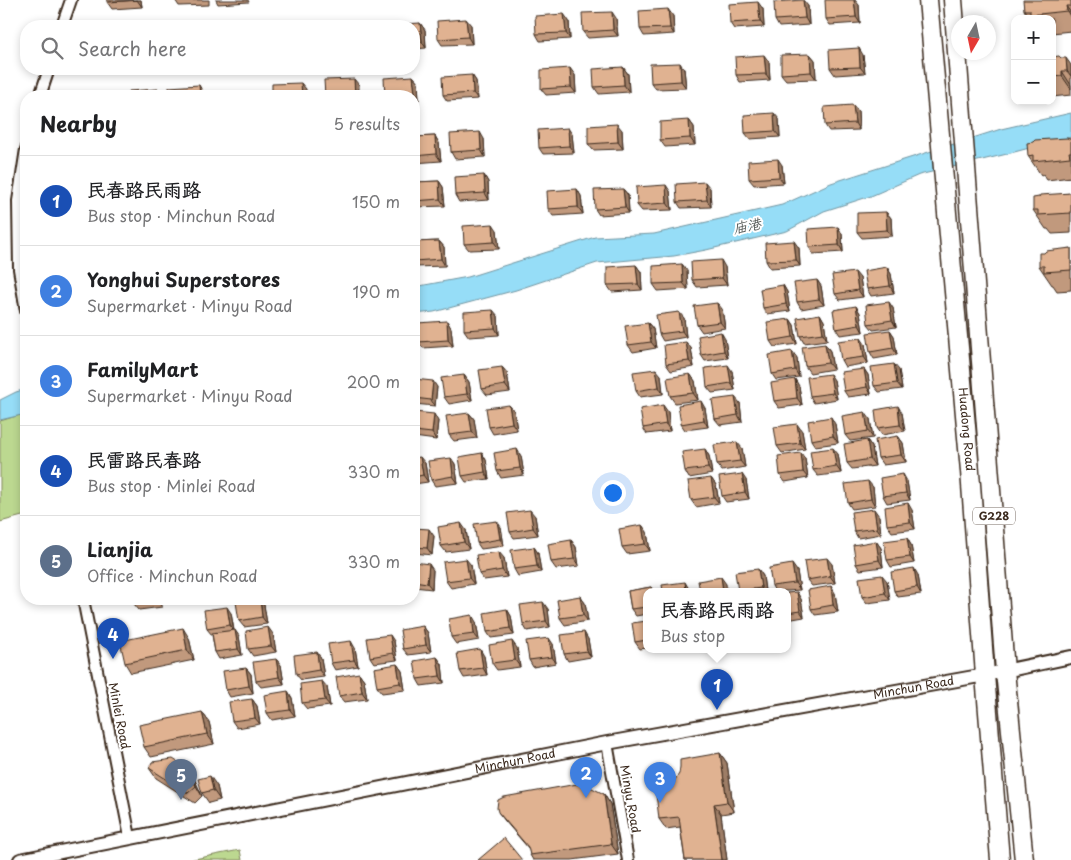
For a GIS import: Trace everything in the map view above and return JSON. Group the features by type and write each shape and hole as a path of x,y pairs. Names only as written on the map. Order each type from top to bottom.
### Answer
{"highway":[{"name":"Huadong Road","path":"928,0 970,471 1000,860"},
{"name":"Huadong Road","path":"953,0 1005,671 1024,860"}],"street":[{"path":"64,20 71,0"},
{"path":"42,90 47,75"},
{"path":"20,188 18,201 20,275"},
{"name":"Minlei Road","path":"84,605 130,837"},
{"name":"Minchun Road","path":"20,860 607,743 985,675 1071,657"},
{"name":"Minyu Road","path":"607,743 628,860"}],"green space":[{"path":"20,415 20,517 0,522 0,421"},
{"path":"240,850 242,860 189,860"}],"water":[{"name":"庙港","path":"1071,113 1071,137 919,175 871,196 824,211 787,231 674,256 597,263 516,290 434,312 420,313 420,286 468,277 595,237 654,234 782,205 831,183 1001,129"},
{"path":"20,391 20,415 0,420 0,400"}],"building":[{"path":"107,0 137,0 107,2"},
{"path":"803,0 805,18 775,20 774,2"},
{"path":"825,0 854,0 856,17 826,19"},
{"path":"1023,0 1071,0 1071,6 1066,6 1067,11 1030,15 1030,10 1024,10"},
{"path":"758,2 760,21 730,23 729,4"},
{"path":"668,9 670,28 640,29 639,11"},
{"path":"612,12 613,30 583,32 582,13"},
{"path":"564,14 566,33 536,34 535,16"},
{"path":"466,19 468,37 438,39 437,21"},
{"path":"420,23 422,42 420,42"},
{"path":"859,48 860,67 830,68 829,50"},
{"path":"810,54 811,72 781,74 781,55"},
{"path":"764,55 766,74 736,75 735,57"},
{"path":"1056,56 1066,58 1067,71 1062,71 1062,76 1056,77"},
{"path":"680,63 681,81 651,83 650,64"},
{"path":"623,67 624,85 594,87 593,69"},
{"path":"570,68 571,87 541,89 541,70"},
{"path":"472,75 473,93 443,95 442,77"},
{"path":"413,76 415,90 385,90 384,78"},
{"path":"354,79 355,90 325,90 324,80"},
{"path":"301,83 302,90 272,90 272,84"},
{"path":"199,85 199,90 169,90 169,87"},
{"path":"853,105 855,123 825,125 824,107"},
{"path":"774,113 775,131 745,133 744,115"},
{"path":"689,120 690,138 660,140 660,122"},
{"path":"617,124 618,142 588,144 588,126"},
{"path":"568,128 569,146 539,148 538,130"},
{"path":"480,132 481,150 451,152 450,134"},
{"path":"435,136 436,154 420,155 420,137"},
{"path":"1071,139 1070,157 1033,161 1033,155 1028,156 1027,143 1035,140"},
{"path":"778,159 779,177 749,179 748,161"},
{"path":"484,175 485,193 455,195 454,177"},
{"path":"439,181 440,199 420,201 420,182"},
{"path":"705,182 707,200 677,202 676,184"},
{"path":"666,185 667,203 637,205 636,187"},
{"path":"577,189 578,207 548,209 547,191"},
{"path":"623,189 625,207 595,209 594,190"},
{"path":"1071,193 1071,213 1038,215 1038,210 1033,210 1033,198 1040,195"},
{"path":"886,212 887,230 857,232 857,213"},
{"path":"493,224 494,242 464,244 463,226"},
{"path":"838,227 839,245 809,247 808,229"},
{"path":"439,241 441,259 420,261 420,242"},
{"path":"794,241 796,260 766,261 765,243"},
{"path":"1071,248 1071,270 1044,272 1044,266 1039,266 1039,253"},
{"path":"721,260 722,278 692,280 691,262"},
{"path":"682,264 683,283 653,284 653,266"},
{"path":"636,265 638,284 607,285 607,267"},
{"path":"887,267 890,286 867,289 864,271"},
{"path":"855,272 858,290 835,294 832,275"},
{"path":"817,280 819,299 797,302 794,283"},
{"path":"783,285 786,304 763,308 760,289"},
{"path":"889,302 892,320 868,324 866,305"},
{"path":"717,303 720,322 697,325 694,306"},
{"path":"856,306 859,325 836,329 833,310"},
{"path":"493,310 495,328 464,330 464,312"},
{"path":"679,312 682,331 659,334 656,315"},
{"path":"820,314 823,333 800,336 797,318"},
{"path":"790,319 793,337 770,341 767,322"},
{"path":"447,321 448,340 420,342 420,323"},
{"path":"648,323 651,342 628,345 625,326"},
{"path":"890,330 893,348 870,352 867,333"},
{"path":"721,332 724,351 701,355 698,336"},
{"path":"861,338 864,357 841,360 838,341"},
{"path":"686,342 689,361 666,364 664,345"},
{"path":"825,344 828,363 805,366 802,347"},
{"path":"792,351 795,370 772,374 769,355"},
{"path":"894,364 897,383 874,386 871,367"},
{"path":"728,365 731,383 707,387 705,368"},
{"path":"502,367 505,385 482,389 479,370"},
{"path":"656,369 659,387 636,391 633,372"},
{"path":"864,369 867,387 844,391 841,372"},
{"path":"690,374 693,393 670,396 667,378"},
{"path":"830,374 833,393 810,396 807,377"},
{"path":"464,375 467,394 444,397 441,378"},
{"path":"795,379 797,398 774,401 771,383"},
{"path":"420,380 433,381 431,400 420,399"},
{"path":"735,397 738,415 715,419 712,400"},
{"path":"701,401 704,420 681,424 678,405"},
{"path":"509,405 512,423 489,427 486,408"},
{"path":"663,405 666,424 643,428 640,409"},
{"path":"898,406 900,425 877,428 875,410"},
{"path":"865,412 868,431 845,435 842,416"},
{"path":"420,413 434,414 432,433 420,432"},
{"path":"469,413 472,432 449,435 446,416"},
{"path":"831,417 833,436 811,440 808,421"},
{"path":"797,424 800,443 777,446 774,427"},
{"path":"898,436 901,455 878,458 875,440"},
{"path":"867,440 870,459 847,463 844,444"},
{"path":"737,442 740,461 717,464 714,445"},
{"path":"833,448 836,466 813,470 810,451"},
{"path":"517,449 520,468 497,471 494,453"},
{"path":"705,449 708,468 685,471 682,452"},
{"path":"482,453 485,472 462,476 459,457"},
{"path":"801,453 803,472 780,475 778,456"},
{"path":"420,457 423,475 420,476"},
{"path":"451,458 453,476 431,480 428,461"},
{"path":"742,474 745,492 722,496 719,477"},
{"path":"903,474 906,493 883,496 880,478"},
{"path":"711,478 714,497 691,500 688,481"},
{"path":"868,481 871,499 848,503 845,484"},
{"path":"908,503 910,522 887,525 885,507"},
{"path":"874,509 877,528 854,531 851,512"},
{"path":"530,510 533,528 510,532 507,513"},
{"path":"497,521 500,539 477,543 474,524"},
{"path":"461,523 464,542 441,546 438,527"},
{"path":"642,525 645,544 622,547 619,529"},
{"path":"420,528 429,529 427,548 420,547"},
{"path":"907,538 910,557 887,560 884,541"},
{"path":"571,540 574,559 551,562 548,544"},
{"path":"876,541 879,560 856,564 853,545"},
{"path":"534,547 537,566 514,569 511,550"},
{"path":"499,552 502,570 479,574 476,555"},
{"path":"827,558 830,576 807,580 804,561"},
{"path":"466,559 469,578 446,581 443,562"},
{"path":"420,563 429,564 427,583 420,582"},
{"path":"792,564 795,583 772,586 769,568"},
{"path":"914,568 917,587 894,591 891,572"},
{"path":"758,569 761,588 738,588 735,572"},
{"path":"882,575 885,593 862,597 859,578"},
{"path":"721,577 723,588 699,588 698,581"},
{"path":"685,582 686,588 662,588 662,585"},
{"path":"831,586 833,605 811,609 808,590"},
{"path":"643,588 643,608 631,609 628,591"},
{"path":"797,592 800,611 791,612 791,593"},
{"path":"580,596 583,615 560,618 557,600"},
{"path":"543,602 546,621 523,624 520,605"},
{"path":"236,605 261,605 262,617 239,621"},
{"path":"227,607 230,625 207,629 204,610"},
{"path":"507,609 510,628 487,632 484,613"},
{"path":"472,615 474,634 451,637 449,619"},
{"path":"643,622 643,641 635,642 632,623"},
{"path":"423,626 426,645 403,649 400,630"},
{"path":"268,627 271,646 248,649 246,631"},
{"path":"183,628 187,650 125,663 120,641"},
{"path":"235,630 238,649 215,652 212,633"},
{"path":"584,632 587,651 564,654 561,635"},
{"path":"390,635 393,653 370,657 367,638"},
{"path":"549,638 552,657 529,660 526,641"},
{"path":"351,641 354,660 331,663 328,644"},
{"path":"512,641 515,660 492,663 489,645"},
{"path":"480,649 483,668 460,671 457,653"},
{"path":"317,652 319,670 296,674 294,655"},
{"path":"437,657 440,676 417,679 414,661"},
{"path":"276,659 279,677 256,681 253,662"},
{"path":"397,664 400,683 377,687 374,668"},
{"path":"246,668 249,686 226,690 223,671"},
{"path":"359,673 362,692 339,696 336,677"},
{"path":"322,681 325,700 302,703 300,684"},
{"path":"288,691 290,710 267,713 264,695"},
{"path":"252,699 255,718 232,721 229,702"},
{"path":"202,712 207,734 144,747 139,725"},
{"path":"720,753 727,802 714,804 722,860 685,860 679,817 659,819 655,785 674,781 679,774 680,760"},
{"path":"173,759 187,768 196,786 188,793 149,768 152,762"},
{"path":"210,776 213,790 202,793 198,779"},
{"path":"577,784 588,786 604,794 611,844 530,855 528,847 498,812 498,800 504,797"},
{"path":"504,838 522,860 478,860"}],"place":[{"name":"民雷路民春路","path":"113,659"},
{"name":"民春路民雨路","path":"717,710"},
{"name":"Yonghui Superstores","path":"586,798"},
{"name":"Lianjia","path":"181,800"},
{"name":"FamilyMart","path":"660,803"}]}
